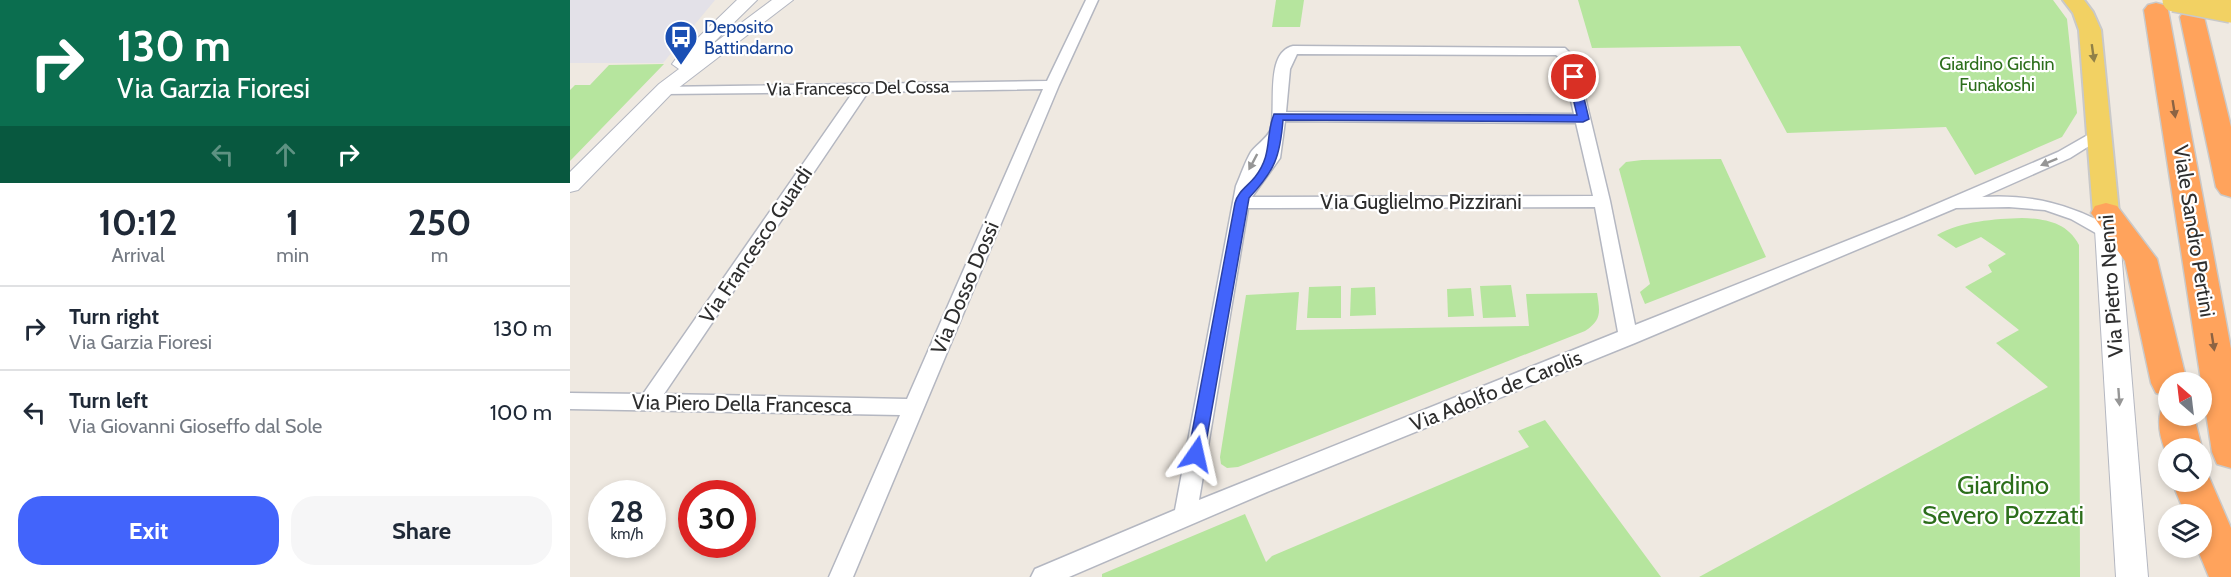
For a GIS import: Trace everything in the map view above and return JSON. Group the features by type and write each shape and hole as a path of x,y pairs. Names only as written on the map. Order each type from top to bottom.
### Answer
{"highway":[{"name":"Viale Sandro Pertini","path":"2174,9 2231,187"},
{"name":"Viale Sandro Pertini","path":"2174,9 2231,452"},
{"path":"2106,223 2140,259 2166,372"},
{"path":"2196,492 2230,577"}],"main road":[{"name":"Via Pietro Nenni","path":"2073,0 2083,12 2090,30 2106,223"},
{"path":"2174,9 2231,11"}],"street":[{"path":"716,27 731,0"},
{"path":"570,185 665,89 687,58 716,27 748,0"},
{"path":"665,89 759,21 784,0"},
{"path":"759,21 801,0"},
{"name":"Via Dosso Dossi","path":"841,577 1052,85 1092,0"},
{"path":"1185,516 1242,200 1269,165 1276,144 1275,133 1287,57 1297,49 1539,49 1564,52 1569,59 1602,201 1628,338"},
{"name":"Via Francesco Del Cossa","path":"665,89 1052,85"},
{"name":"Via Francesco Guardi","path":"649,401 863,88"},
{"path":"1278,116 1583,119"},
{"name":"Via Adolfo de Carolis","path":"1042,577 1185,516 1628,338 1949,204 2064,155 2100,133"},
{"name":"Via Guglielmo Pizzirani","path":"1242,200 1602,201"},
{"name":"Via Adolfo de Carolis","path":"1949,204 2009,201 2041,204 2106,223"},
{"name":"Via Pietro Nenni","path":"2106,223 2132,577"},
{"name":"Via Piero Della Francesca","path":"570,401 915,407"}],"shaded area":[{"name":"Deposito Battindarno","path":"570,0 715,0 663,63 570,63"}],"green space":[{"path":"1276,0 1304,0 1300,27 1272,27"},
{"name":"Giardino Gichin Funakoshi","path":"1578,0 2053,0 2067,19 2077,113 2062,137 1975,175 1946,127 1787,133 1740,46 1592,48"},
{"path":"664,64 570,161 570,90 575,85 590,85 609,65"},
{"path":"1721,159 1766,257 1645,304 1640,292 1650,284 1619,169 1626,162 1642,160"},
{"name":"Giardino Severo Pozzati","path":"2022,218 2055,223 2068,231 2079,245 2080,577 1699,577 2048,387 1996,343 2019,330 1965,287 1992,272 1988,265 2006,254 1981,237 1956,248 1937,235 1967,224"},
{"path":"1511,285 1516,317 1483,318 1480,286"},
{"path":"1341,286 1341,318 1307,318 1309,287"},
{"path":"1375,287 1376,315 1350,316 1351,288"},
{"path":"1471,288 1474,316 1448,317 1447,289"},
{"path":"1299,292 1296,330 1529,326 1526,294 1597,293 1599,310 1597,319 1585,331 1238,467 1227,468 1221,464 1220,457 1246,295"},
{"path":"1545,420 1661,577 1102,577 1102,574 1245,514 1266,562 1272,556 1529,447 1518,431"}],"place":[{"name":"Deposito Battindarno","path":"681,66"}],"route":[{"path":"1196,454 1241,203 1243,197 1269,165 1276,144 1278,116 1583,119 1574,77"}]}
